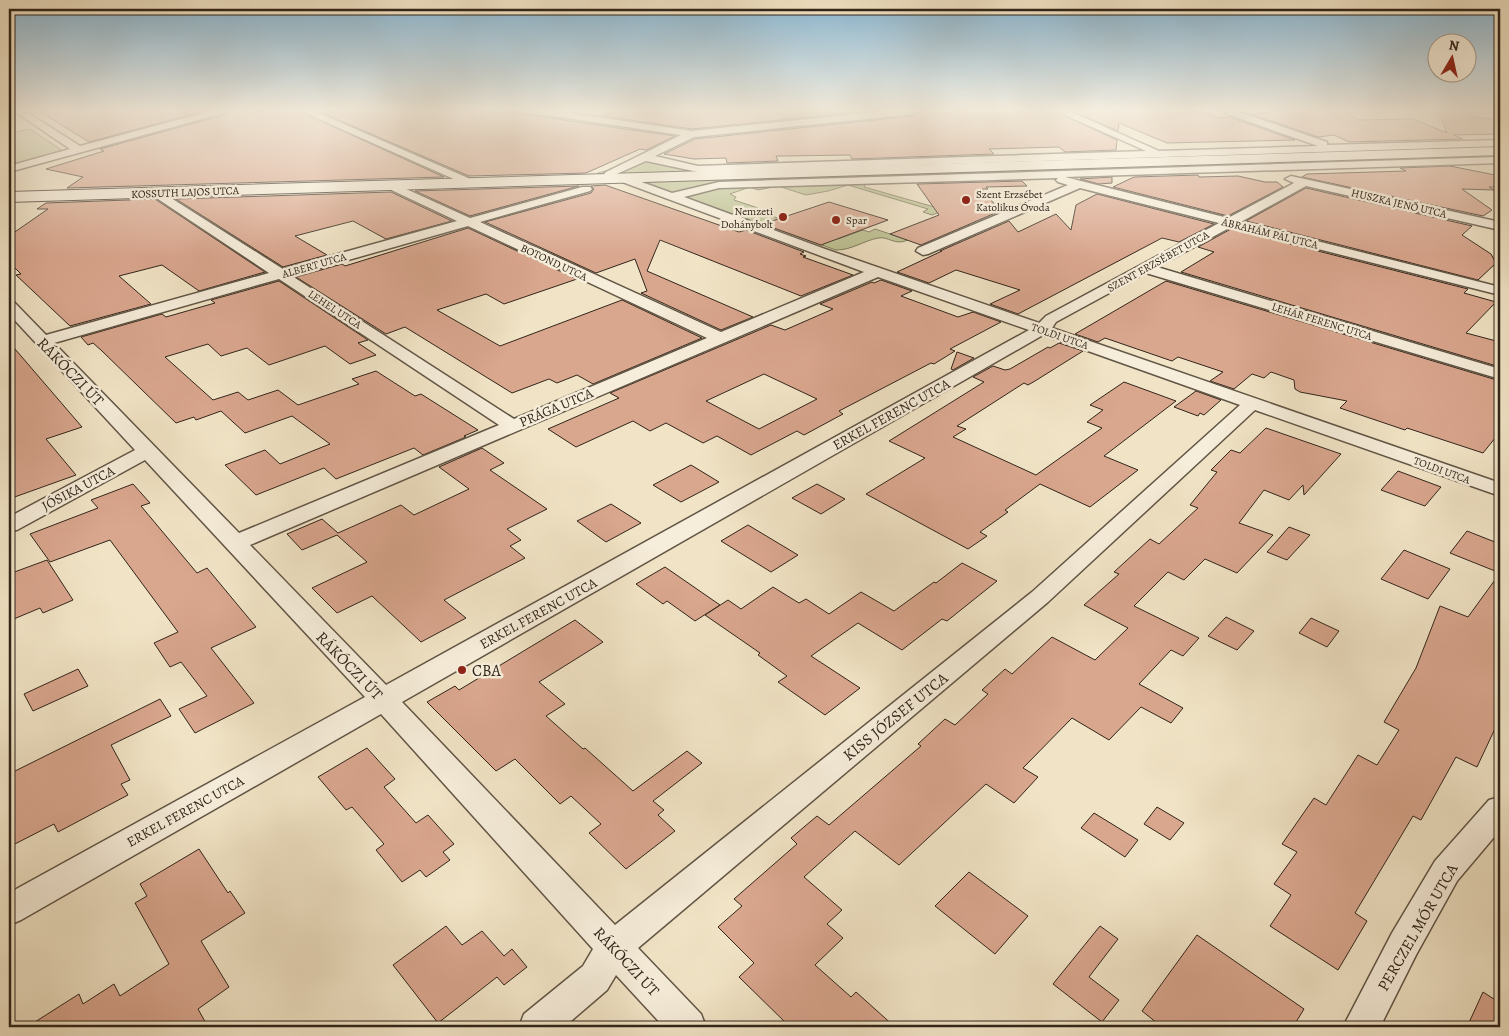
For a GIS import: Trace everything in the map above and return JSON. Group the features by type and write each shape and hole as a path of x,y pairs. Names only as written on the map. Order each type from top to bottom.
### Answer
{"street":[{"path":"9,169 45,159"},
{"path":"417,159 471,183"},
{"path":"615,176 640,159"},
{"path":"655,159 698,169 996,159"},
{"name":"KOSSUTH LAJOS UTCA","path":"9,197 471,183 615,176 1205,159"},
{"path":"670,198 719,185 1500,160"},
{"path":"1454,162 1500,170"},
{"name":"HUSZKA JENŐ UTCA","path":"1239,168 1500,226"},
{"name":"ÁBRAHÁM PÁL UTCA","path":"1041,175 1500,291"},
{"name":"TOLDI UTCA","path":"615,176 670,198 877,272 1500,490"},
{"name":"SZENT ERZSÉBET UTCA","path":"1041,330 1051,320 1305,182"},
{"name":"BOTOND UTCA","path":"389,185 720,338"},
{"path":"923,251 1078,185"},
{"name":"ALBERT UTCA","path":"42,341 586,189"},
{"name":"LEHEL UTCA","path":"156,193 513,426"},
{"name":"LEHÁR FERENC UTCA","path":"1144,268 1500,374"},
{"name":"PRÁGA UTCA","path":"235,543 877,272"},
{"name":"RÁKÓCZI ÚT","path":"9,305 384,700 688,1027"},
{"name":"ERKEL FERENC UTCA","path":"9,910 1041,330"},
{"name":"KISS JÓZSEF UTCA","path":"537,1027 595,978 614,947 1040,597 1253,403"},
{"name":"JÓSIKA UTCA","path":"9,525 147,451"},
{"name":"PERCZEL MÓR UTCA","path":"1361,1027 1404,944 1446,871 1500,810"}],"green space":[{"path":"9,159 33,159 9,166"},
{"path":"1036,159 1112,159 595,176 598,173 647,160 702,170"},
{"path":"1361,159 1500,159 1500,163 1296,165 1290,161 1363,161"},
{"path":"1282,161 1288,165 894,175 894,177 728,183 673,193 651,185 649,182 649,181"},
{"path":"866,182 864,187 945,210 932,215 923,212 928,209 848,185 806,195 778,186 758,190 750,187 730,194 736,197 734,200 770,212 766,214 838,239 863,230 869,232 875,229 908,240 899,242 878,238 847,249 836,250 687,198 686,196 728,187"}],"building":[{"path":"77,159 405,159 444,177 67,188 83,177 46,169"},
{"path":"430,159 617,159 586,173 469,176"},
{"path":"726,159 777,159 778,161 727,163"},
{"path":"1450,166 1500,176 1500,187 1489,187 1494,190 1462,189 1492,210 1483,216 1302,177 1307,174 1406,171 1400,168"},
{"path":"1198,175 1199,177 1238,176 1265,182 1277,182 1283,187 1228,216 1113,187 1134,177"},
{"path":"1112,177 1112,183 1099,184 1080,179"},
{"path":"1022,181 1027,186 986,187 988,189 982,189 1000,211 921,245 890,234 939,215 917,184"},
{"path":"605,185 739,232 746,230 804,252 800,254 806,256 803,257 853,275 801,296 660,240 647,271 753,317 721,330 641,293 647,291 635,259 596,273 485,222 591,193 594,189 591,186"},
{"path":"579,186 470,216 415,191"},
{"path":"1306,188 1472,226 1462,235 1491,254 1496,263 1478,280 1246,221"},
{"path":"391,192 452,221 386,239 353,221 295,236 327,255 283,267 176,199"},
{"path":"1097,194 1214,224 1179,242 1162,238 1018,314 990,304 1020,290 956,270 929,283 897,272 1009,221 1018,232 1056,214 1071,230 1076,205"},
{"path":"155,199 265,272 199,291 162,265 119,276 151,304 70,326 16,275 21,274 9,262 9,236 48,209 37,209 46,203"},
{"name":"Spar","path":"829,202 888,220 821,245 763,224"},
{"path":"468,228 577,279 504,304 486,294 437,310 500,346 622,300 702,338 593,384 577,375 557,383 549,379 512,393 405,327 386,334 296,277 342,264 345,266"},
{"path":"1231,229 1468,289 1464,293 1496,302 1466,333 1500,342 1500,367 1181,272 1214,252 1198,247"},
{"path":"881,280 912,291 901,296 958,317 973,312 1001,322 950,349 955,351 934,364 931,363 839,411 843,414 804,435 797,431 751,455 717,436 703,443 666,423 650,431 633,421 576,447 548,429 619,398 610,393 771,325 785,330 833,309 820,304 872,282","holes":["764,374 817,399 759,429 706,401"]},
{"path":"279,281 368,340 358,343 376,355 350,364 325,346 269,365 247,348 221,356 208,344 165,357 213,400 238,392 248,400 278,390 298,405 359,384 352,379 376,371 415,396 421,394 478,430 423,455 414,448 336,479 324,468 256,495 225,465 265,450 280,464 330,444 292,416 245,433 221,411 196,420 194,417 176,423 102,351 93,343 88,345 81,337 162,314 166,317 215,303 211,300"},
{"path":"1166,281 1500,381 1500,432 1483,453 1340,408 1347,401 1300,392 1295,389 1294,380 1271,372 1264,378 1252,374 1234,389 1210,381 1223,372 1178,357 1172,361 1105,338 1098,342 1075,334"},
{"path":"9,342 82,427 46,439 76,475 9,499"},
{"path":"1059,343 1083,351 1028,385 1024,383 957,426 966,429 953,437 1036,475 1102,428 1087,422 1103,410 1090,405 1124,382 1176,401 1104,456 1138,470 1090,507 1040,484 1005,510 1008,512 980,532 987,536 968,549 866,494 925,458 889,441 984,382 973,377 993,366 1005,370 1010,369 1048,347 1050,348"},
{"path":"957,352 974,358 953,370 951,369"},
{"path":"1196,391 1221,400 1204,415 1200,413 1198,416 1174,407"},
{"path":"1266,428 1341,454 1304,495 1303,485 1289,500 1264,490 1239,523 1273,535 1237,573 1205,559 1184,580 1168,572 1134,606 1199,638 1183,656 1171,650 1139,684 1183,708 1171,723 1141,707 1109,740 1072,718 1023,768 1038,777 1014,803 986,784 899,865 855,831 804,877 842,910 827,924 843,938 815,965 851,997 856,992 895,1027 790,1027 739,977 754,963 718,927 742,906 734,899 797,844 791,838 817,816 829,825 921,746 918,744 945,719 955,725 988,694 982,690 1005,669 1012,674 1052,637 1095,660 1128,628 1084,605 1119,574 1114,572 1150,539 1159,544 1198,508 1190,505 1217,472 1211,470 1231,450 1240,453"},
{"path":"482,448 504,463 490,470 547,509 507,529 521,540 510,546 525,558 444,600 466,618 421,642 372,596 337,613 312,588 367,562 337,535 302,550 287,534 322,519 338,533 401,505 414,515 469,489 439,467"},
{"path":"691,465 719,482 681,502 653,485"},
{"path":"1398,471 1441,487 1425,506 1381,490"},
{"path":"133,484 150,503 141,506 197,573 207,568 256,627 211,648 254,703 195,733 179,709 207,696 181,662 170,667 154,643 178,632 110,540 50,562 30,534 98,508 91,500"},
{"path":"817,484 845,499 821,514 792,498"},
{"path":"611,504 641,523 606,542 577,521"},
{"path":"748,525 798,555 771,572 721,541"},
{"path":"1289,527 1310,535 1287,560 1267,552"},
{"path":"1467,531 1500,544 1500,573 1450,553"},
{"path":"1404,550 1450,569 1428,599 1381,579"},
{"path":"47,560 73,600 43,613 40,608 9,621 9,574"},
{"path":"962,563 997,581 947,621 942,619 902,650 858,623 811,656 860,688 825,715 778,682 787,676 758,655 760,653 705,615 728,600 741,609 773,587 799,603 806,599 829,614 861,592 894,611"},
{"path":"665,567 720,605 695,621 667,601 663,604 636,584"},
{"path":"1500,573 1500,718 1477,767 1456,757 1421,820 1413,816 1355,913 1367,921 1338,970 1270,926 1291,895 1274,884 1297,852 1282,844 1314,798 1326,805 1358,755 1377,765 1399,730 1384,722 1416,668 1440,606 1468,617"},
{"path":"1226,617 1254,631 1237,650 1208,636"},
{"path":"1311,618 1339,631 1327,647 1299,633"},
{"path":"575,620 603,642 539,682 565,704 546,716 633,791 687,751 702,763 653,801 664,810 658,815 675,831 626,869 589,833 601,824 571,796 560,804 515,759 496,771 427,702 455,686 459,690"},
{"path":"78,669 88,686 33,711 24,694"},
{"path":"160,699 171,716 111,745 130,780 121,784 128,795 58,832 54,824 9,847 9,774"},
{"path":"367,748 395,779 384,787 416,823 428,815 454,844 443,852 450,860 426,877 420,870 402,882 376,850 384,844 352,807 346,810 318,777"},
{"path":"1157,807 1184,823 1170,840 1144,824"},
{"path":"1094,813 1138,840 1125,857 1081,828"},
{"path":"199,849 228,893 230,891 245,913 201,941 229,987 198,1009 208,1027 27,1027 79,994 83,1004 114,984 120,996 169,964 135,903 147,896 140,884"},
{"path":"969,872 1028,916 995,954 935,906"},
{"path":"446,926 462,945 482,931 504,956 512,949 527,967 504,985 497,977 438,1023 393,965"},
{"path":"1100,926 1118,939 1089,977 1119,1000 1102,1022 1053,984"},
{"path":"1197,935 1304,1009 1293,1027 1162,1027 1142,1011"},
{"path":"1483,992 1500,1003 1500,1027 1467,1027"}],"place":[{"name":"Szent Erzsébet Katolikus Óvoda","path":"966,200"},
{"name":"Nemzeti Dohánybolt","path":"783,217"},
{"name":"Spar","path":"836,220"},
{"name":"CBA","path":"462,670"}]}
